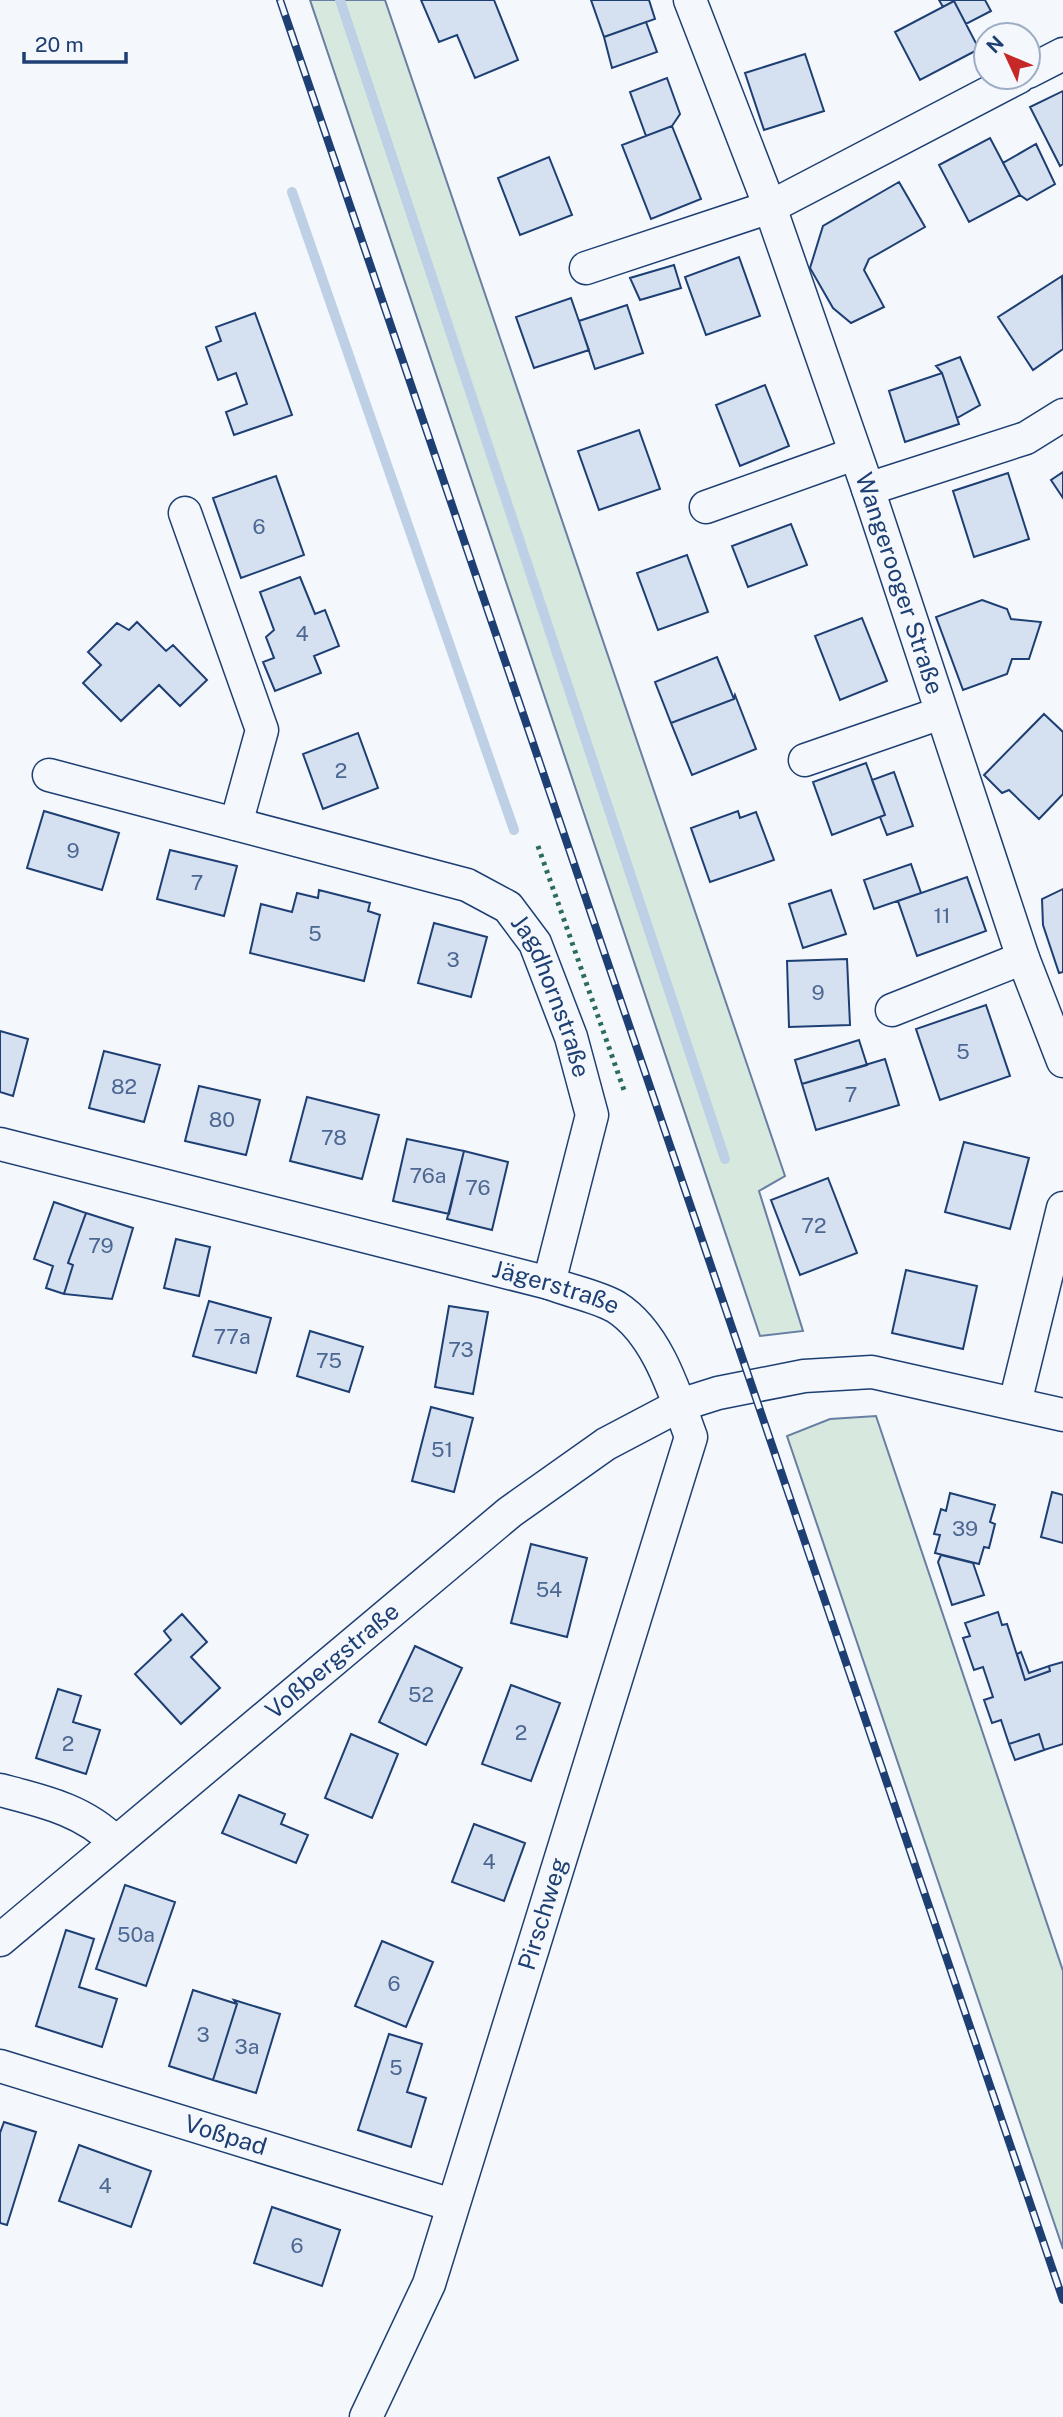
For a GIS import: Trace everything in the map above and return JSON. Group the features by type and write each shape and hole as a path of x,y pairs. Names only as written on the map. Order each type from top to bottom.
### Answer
{"street":[{"name":"Wangerooger Straße","path":"690,0 769,207 868,489 1023,958 1062,1054"},
{"path":"1042,65 1063,54"},
{"path":"586,268 769,207 991,91"},
{"path":"868,489 1026,438 1063,415"},
{"name":"Wangerooger Straße","path":"706,508 854,454"},
{"path":"184,513 262,730 236,824"},
{"name":"Wangerooger Straße","path":"806,760 941,713"},
{"name":"Jagdhornstraße","path":"49,775 467,885 508,907 535,943 571,1037 592,1115 549,1283"},
{"path":"892,1010 1023,958"},
{"name":"Jägerstraße","path":"0,1144 549,1283 615,1307 644,1334 680,1405"},
{"path":"1015,1403 1063,1208"},
{"path":"680,1405 751,1385 848,1372 872,1372 1063,1415"},
{"name":"Voßbergstraße","path":"0,1940 510,1512 606,1444 680,1405"},
{"name":"Pirschweg","path":"366,2417 429,2284 691,1437 680,1405"},
{"path":"0,1790 64,1807 100,1827 115,1842"},
{"name":"Voßpad","path":"0,2066 452,2205"}],"shaded area":[{"path":"310,0 385,0 785,1176 759,1191 803,1331 760,1336"},
{"path":"876,1416 1063,1971 1063,2249 787,1436 830,1419"}],"building":[{"path":"421,0 494,0 518,60 475,78 457,35 439,42"},
{"path":"591,0 649,0 655,19 604,37"},
{"path":"939,0 985,0 991,11 966,24 954,1 943,7"},
{"path":"954,1 972,36 972,53 920,80 895,32"},
{"path":"646,22 657,52 612,68 604,37"},
{"path":"805,54 824,111 764,130 745,73"},
{"path":"667,78 680,114 672,126 646,136 630,92"},
{"path":"1063,91 1063,164 1060,166 1030,107"},
{"path":"672,126 701,199 651,219 622,145"},
{"path":"990,138 1020,195 969,222 939,165"},
{"path":"1036,144 1055,184 1027,200 1020,195 1003,163"},
{"path":"549,157 572,215 520,235 498,178"},
{"path":"899,182 925,227 869,259 864,270 884,307 851,323 833,308 810,268 823,226"},
{"path":"739,257 760,316 706,335 685,277"},
{"path":"674,265 681,288 640,300 630,278"},
{"path":"1062,276 1063,349 1033,370 998,317"},
{"path":"571,298 589,350 534,368 516,317"},
{"path":"627,305 643,353 595,369 579,321"},
{"path":"255,313 292,415 234,435 226,412 247,404 236,373 218,380 206,347 221,341 216,327"},
{"path":"960,357 980,405 957,418 942,373 936,366"},
{"path":"942,373 959,424 905,442 889,391"},
{"path":"765,385 789,446 740,466 716,405"},
{"path":"639,430 660,489 599,510 578,451"},
{"path":"1063,472 1063,498 1051,480"},
{"path":"1008,473 1029,539 974,557 953,491"},
{"path":"276,476 304,555 241,578 213,498"},
{"path":"791,524 807,565 748,587 732,546"},
{"path":"687,555 708,612 658,630 637,573"},
{"path":"300,577 315,614 325,610 339,646 314,656 321,673 275,691 263,662 274,658 266,637 274,630 260,592"},
{"path":"982,600 1007,609 1011,619 1041,622 1029,659 1012,659 1007,674 963,690 936,617"},
{"path":"862,618 887,681 840,700 815,636"},
{"path":"137,622 166,651 173,645 207,680 180,706 159,685 121,721 83,683 101,665 88,652 117,623 129,630"},
{"path":"717,657 734,699 671,723 655,682"},
{"path":"735,695 756,749 692,775 671,723 734,699"},
{"path":"1044,714 1063,732 1063,794 1039,819 1009,790 1002,793 984,775"},
{"path":"358,733 378,788 323,809 303,754"},
{"path":"866,763 885,815 832,835 813,782"},
{"path":"894,772 913,826 887,835 880,817 885,815 872,780"},
{"path":"44,811 119,833 102,890 27,868"},
{"path":"738,811 740,818 756,812 774,860 710,882 691,828"},
{"path":"170,850 237,866 224,916 157,899"},
{"path":"911,864 921,893 874,909 864,880"},
{"path":"967,877 986,931 917,956 898,901"},
{"path":"1063,889 1063,972 1059,973 1043,925 1042,899"},
{"path":"319,890 370,903 368,911 380,915 364,981 250,953 261,904 292,912 297,893 318,898"},
{"path":"831,890 846,934 803,948 789,904"},
{"path":"434,923 487,937 471,997 418,983"},
{"path":"847,959 850,1025 789,1027 787,961"},
{"path":"986,1005 1010,1076 940,1100 916,1029"},
{"path":"0,1031 28,1039 13,1096 0,1092"},
{"path":"859,1040 867,1065 802,1084 795,1060"},
{"path":"104,1051 160,1065 144,1122 89,1108"},
{"path":"885,1059 899,1105 816,1130 802,1084"},
{"path":"199,1086 260,1100 246,1155 185,1141"},
{"path":"307,1097 379,1115 362,1179 290,1161"},
{"path":"407,1139 464,1151 449,1214 393,1201"},
{"path":"964,1142 1029,1158 1010,1229 945,1212"},
{"path":"464,1151 508,1162 492,1230 447,1219"},
{"path":"828,1178 857,1253 800,1275 771,1200"},
{"path":"54,1202 86,1213 68,1263 73,1265 64,1294 46,1288 53,1266 34,1259"},
{"path":"86,1213 133,1228 112,1299 64,1294 73,1265 68,1263"},
{"path":"176,1239 210,1247 199,1296 164,1288"},
{"path":"906,1270 977,1286 963,1349 892,1333"},
{"path":"209,1301 271,1318 256,1373 193,1356"},
{"path":"449,1306 488,1312 473,1394 435,1387"},
{"path":"310,1331 363,1347 349,1392 297,1376"},
{"path":"431,1407 473,1418 454,1492 412,1481"},
{"path":"1052,1492 1063,1495 1063,1543 1041,1537"},
{"path":"950,1493 995,1505 990,1522 995,1524 989,1548 984,1547 979,1564 935,1553 940,1535 934,1534 941,1509 946,1511"},
{"path":"531,1544 587,1558 567,1637 511,1623"},
{"path":"941,1555 973,1563 984,1595 952,1605 938,1562"},
{"path":"998,1612 1002,1625 1007,1624 1025,1680 1050,1671 1049,1666 1063,1662 1063,1744 1044,1750 1039,1734 1009,1744 1001,1720 992,1723 984,1700 993,1697 983,1667 974,1670 963,1638 970,1636 965,1623"},
{"path":"182,1614 207,1642 191,1657 220,1688 181,1724 135,1674 171,1640 164,1631"},
{"path":"415,1646 462,1668 426,1745 379,1722"},
{"path":"1021,1652 1029,1673 1049,1666 1050,1671 1025,1680 1017,1654"},
{"path":"511,1685 560,1703 531,1781 482,1764"},
{"path":"58,1689 81,1696 73,1722 100,1730 86,1774 36,1758"},
{"path":"351,1734 398,1754 372,1818 325,1798"},
{"path":"1039,1734 1044,1750 1015,1760 1009,1744"},
{"path":"239,1795 285,1814 281,1824 308,1835 296,1863 222,1833"},
{"path":"474,1824 525,1843 504,1901 452,1882"},
{"path":"125,1885 175,1902 146,1986 96,1969"},
{"path":"66,1930 94,1939 79,1987 117,1999 102,2047 36,2026"},
{"path":"382,1941 433,1962 406,2027 355,2006"},
{"path":"193,1990 237,2004 213,2080 169,2066"},
{"path":"234,2000 280,2014 256,2093 213,2080 237,2004"},
{"path":"389,2034 422,2044 407,2092 426,2098 411,2147 358,2130"},
{"path":"4,2122 36,2132 7,2225 0,2223 0,2133"},
{"path":"79,2145 151,2171 131,2227 59,2201"},
{"path":"272,2207 340,2230 322,2286 254,2263"}],"waterway":[{"path":"340,0 725,1159"},
{"path":"292,192 514,830"}],"railway":[{"path":"280,0 1063,2300"}],"hedge":[{"path":"538,846 625,1093"}]}
